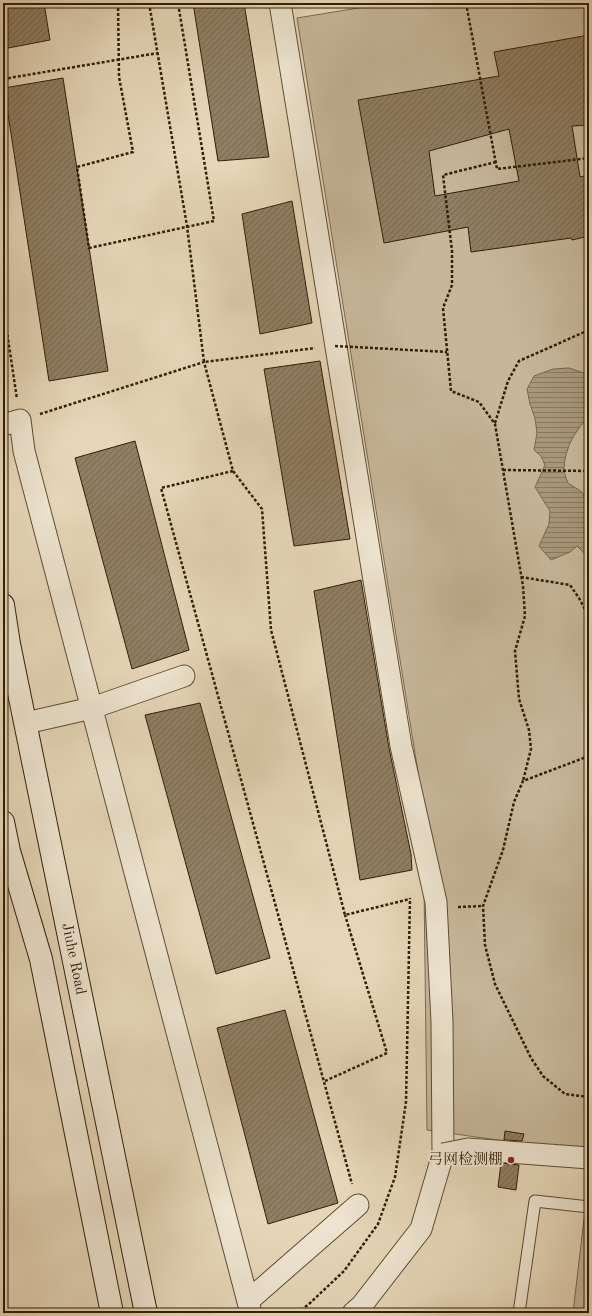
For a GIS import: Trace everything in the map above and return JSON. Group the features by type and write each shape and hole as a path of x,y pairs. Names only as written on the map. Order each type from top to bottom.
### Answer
{"street":[{"path":"280,3 328,347 401,746 436,902 442,1022 443,1154 421,1229 362,1305 353,1313"},
{"path":"11,423 24,451 250,1307 358,1205"},
{"name":"Jiuhe Road","path":"3,605 9,644 146,1313"},
{"path":"26,723 92,708 184,676"},
{"path":"3,822 9,852 41,959 112,1313"},
{"path":"443,1154 468,1149 589,1158"}],"lane":[{"path":"519,1313 536,1201 589,1207"}],"path":[{"path":"118,3 119,77 133,152 77,167 90,248 214,221 178,3"},
{"path":"149,3 187,226 204,362 233,471 262,509 271,630 345,915 387,1053 325,1081"},
{"path":"466,3 497,168 589,158"},
{"path":"3,79 158,53"},
{"path":"496,162 443,175 452,251 452,285 443,308 451,391 479,402 495,424 523,586 525,616 515,651 519,699 529,730 531,749 523,781 514,802 503,850 483,906 485,945 496,984 531,1058 543,1076 565,1094 589,1097"},
{"path":"3,305 11,423 204,362 328,347 447,352"},
{"path":"495,424 508,381 519,361 589,330"},
{"path":"503,470 589,471"},
{"path":"233,471 161,488 358,1205"},
{"path":"521,577 570,585 589,617"},
{"path":"523,781 589,756"},
{"path":"297,1313 309,1304 344,1271 378,1224 395,1177 406,1102 410,892"},
{"path":"345,915 410,899"}],"shaded area":[{"path":"389,3 589,3 589,1153 427,1130 423,803 297,18"},
{"path":"569,368 584,373 589,380 589,417 579,428 572,440 566,453 564,468 568,483 582,492 589,508 589,558 577,546 570,552 551,560 539,546 549,524 550,511 535,487 545,465 541,456 534,450 537,433 535,418 527,389 534,376 553,369"},
{"path":"584,1219 589,1219 589,1313 573,1313"}],"building":[{"path":"3,3 44,3 50,40 3,49"},
{"path":"193,3 244,3 269,157 218,161"},
{"path":"589,35 589,125 572,126 580,177 589,175 589,236 572,240 571,238 471,252 468,227 384,243 358,100 499,76 494,52","holes":["509,129 519,181 435,196 429,151"]},
{"path":"63,78 108,371 49,381 4,88"},
{"path":"292,201 312,323 260,334 242,214"},
{"path":"320,361 350,539 294,546 264,369"},
{"path":"135,441 189,650 132,669 75,458"},
{"path":"361,580 389,748 411,854 412,870 360,880 314,591"},
{"path":"200,703 270,958 216,974 145,715"},
{"path":"285,1010 338,1203 268,1224 217,1028"},
{"path":"505,1131 524,1134 522,1141 504,1140"},
{"path":"501,1163 519,1165 516,1190 498,1187"}],"place":[{"name":"弓网检测棚","path":"511,1160"}]}
